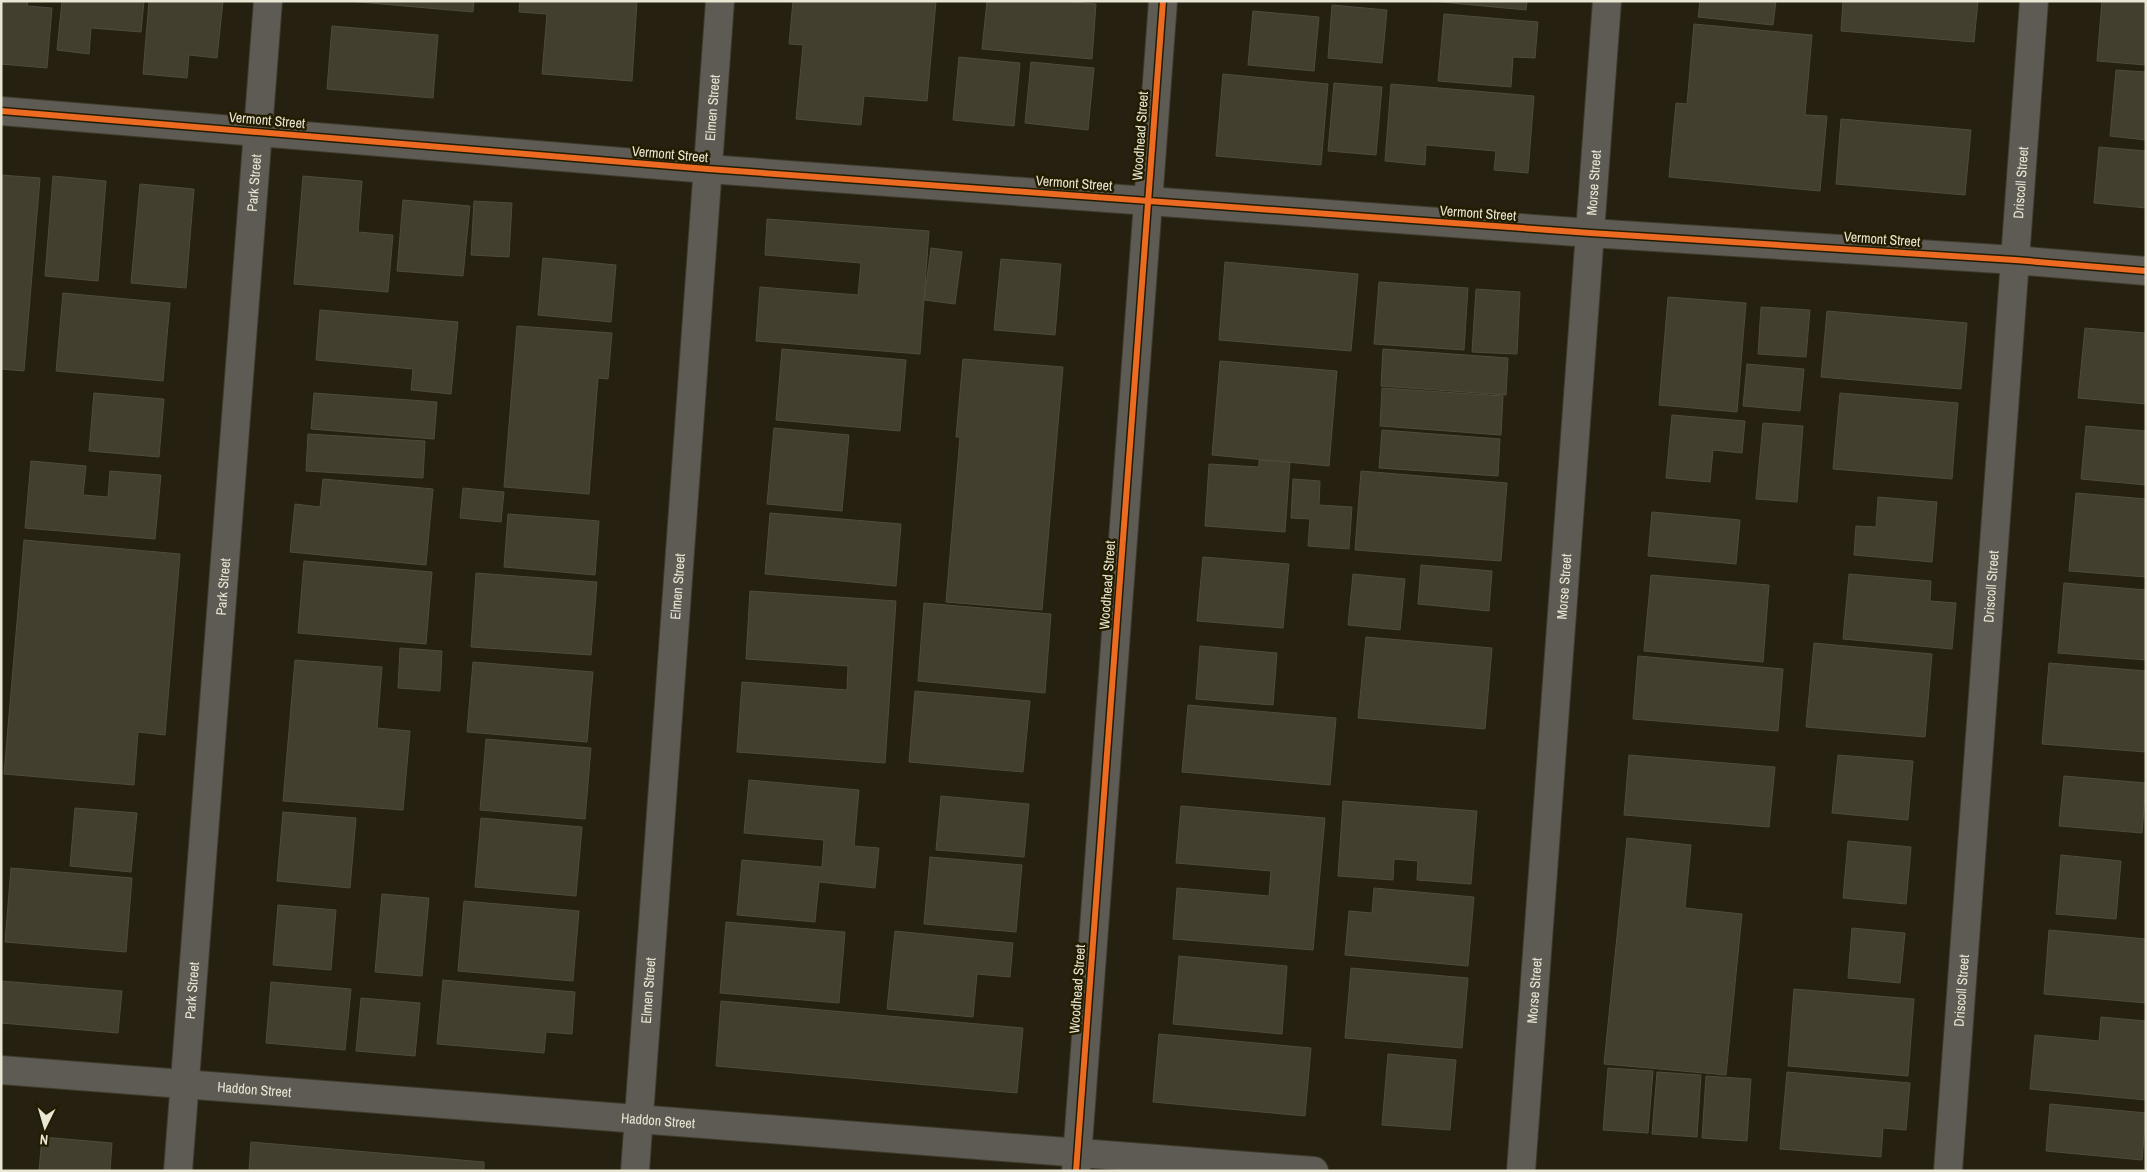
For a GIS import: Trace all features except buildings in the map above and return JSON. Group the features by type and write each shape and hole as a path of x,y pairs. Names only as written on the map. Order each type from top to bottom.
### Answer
{"street":[{"name":"Park Street","path":"178,1171 268,1"},
{"name":"Elmen Street","path":"636,1171 720,1"},
{"name":"Woodhead Street","path":"1077,1162 1163,1"},
{"name":"Morse Street","path":"1521,1171 1607,1"},
{"name":"Driscoll Street","path":"1948,1171 2034,1"},
{"name":"Vermont Street","path":"1,111 708,169 1590,233 2015,260 2146,271"},
{"name":"Haddon Street","path":"1,1070 639,1120 1077,1162 1314,1171"}],"cycle path":[{"path":"1076,1171 1163,1"},
{"path":"1,111 708,169 1590,233 2015,260 2146,271"}]}
